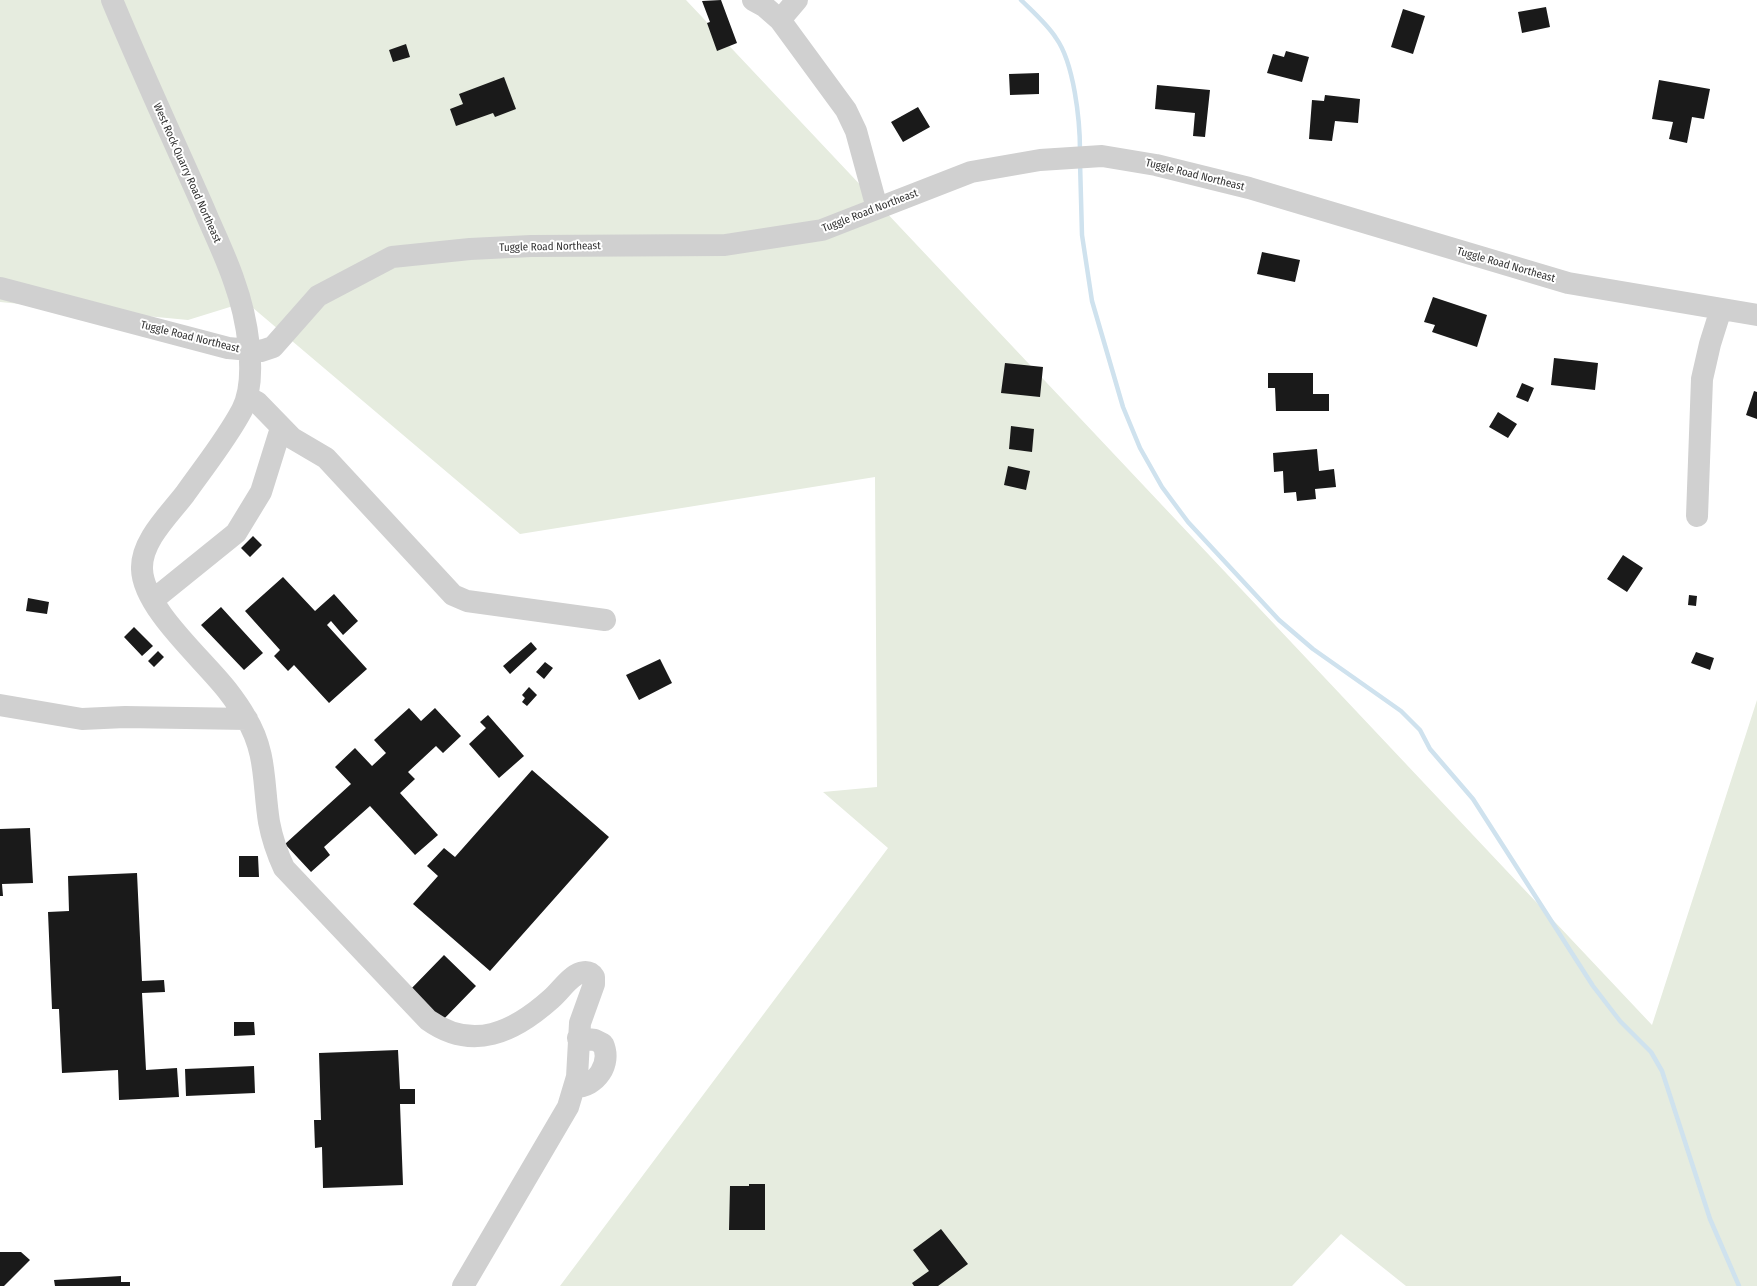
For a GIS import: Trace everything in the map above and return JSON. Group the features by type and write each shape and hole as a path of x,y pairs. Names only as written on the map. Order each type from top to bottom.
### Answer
{"street":[{"name":"West Rock Quarry Road Northeast","path":"112,0 234,281 241,306 248,351 250,384 244,407 224,440 157,530 142,559 142,569 146,586 153,600 169,623 227,690 247,719 257,737 263,759 269,821 274,845 284,868 428,1020 446,1031 466,1037 492,1034 518,1023 548,1002 573,977 586,972 593,975 594,984 581,1019 578,1038 578,1058 575,1087 568,1107 556,1130 463,1286"},
{"path":"753,0 764,6 780,20 846,110 856,131 877,208"},
{"path":"780,20 797,0"},
{"name":"Tuggle Road Northeast","path":"0,288 220,346 248,351 261,351 273,347 318,296 392,257 470,249 531,246 725,245 822,230 971,172 1040,160 1102,156 1156,165 1249,188 1568,283 1757,316"},
{"path":"1697,516 1702,379 1710,344 1722,309"},
{"path":"247,397 257,402 292,438 326,458 453,595 466,601 606,620"},
{"path":"153,600 236,533 262,492 281,428"},
{"path":"0,704 82,719 126,717 247,719"}],"shaded area":[{"path":"0,0 686,0 1652,1025 1757,700 1757,1286 1406,1286 1341,1234 1292,1286 560,1286 888,848 823,792 877,787 875,477 520,534 246,302 188,320 0,302"}],"building":[{"path":"721,0 737,43 717,51 707,23 710,22 702,1"},
{"path":"1546,7 1550,27 1522,33 1518,12"},
{"path":"1403,9 1425,16 1413,54 1391,47"},
{"path":"406,44 410,57 393,62 389,50"},
{"path":"1286,51 1309,57 1302,82 1267,73 1273,54 1284,57"},
{"path":"1039,73 1039,94 1010,95 1009,74"},
{"path":"504,77 516,109 495,117 493,113 456,126 450,109 463,104 459,94"},
{"path":"1659,80 1710,89 1704,119 1692,117 1687,143 1669,139 1673,122 1652,119"},
{"path":"1157,85 1210,90 1205,137 1193,136 1195,113 1155,109"},
{"path":"1325,95 1360,99 1358,123 1335,121 1332,141 1309,139 1312,100 1324,101"},
{"path":"918,107 930,127 903,142 891,122"},
{"path":"1262,252 1300,260 1295,282 1257,274"},
{"path":"1433,297 1487,315 1477,347 1432,332 1435,325 1424,322"},
{"path":"1554,358 1598,363 1595,390 1551,385"},
{"path":"1005,363 1043,367 1040,397 1001,393"},
{"path":"1268,373 1313,373 1313,394 1329,394 1329,411 1276,411 1275,388 1268,388"},
{"path":"1522,383 1534,388 1528,402 1516,397"},
{"path":"1754,391 1757,392 1757,419 1746,415"},
{"path":"1498,412 1517,424 1508,438 1489,427"},
{"path":"1011,426 1034,429 1032,452 1009,449"},
{"path":"1317,449 1319,471 1334,469 1336,487 1315,489 1316,499 1297,501 1296,492 1284,493 1283,471 1274,472 1273,453"},
{"path":"1008,466 1030,471 1026,490 1004,485"},
{"path":"253,536 262,545 250,557 241,548"},
{"path":"1623,555 1643,568 1627,592 1607,579"},
{"path":"283,577 315,611 334,594 358,621 343,635 331,621 327,625 367,669 329,703 294,665 288,671 274,656 280,650 245,611"},
{"path":"1689,595 1697,596 1696,606 1688,605"},
{"path":"28,598 49,602 47,614 26,611"},
{"path":"221,607 263,653 244,670 201,625"},
{"path":"134,627 153,646 142,656 124,637"},
{"path":"531,642 537,649 510,674 503,666"},
{"path":"158,651 164,657 154,667 148,661"},
{"path":"1696,652 1714,658 1710,670 1691,663"},
{"path":"660,659 672,683 639,700 626,675"},
{"path":"545,662 553,668 544,679 536,672"},
{"path":"529,687 537,695 527,706 522,702 525,698 522,695"},
{"path":"409,708 421,721 435,708 461,736 443,753 436,746 408,772 415,779 400,793 438,835 415,855 370,806 324,847 330,855 311,872 285,844 351,784 335,767 355,748 372,766 386,753 374,740"},
{"path":"488,715 524,756 499,778 469,744 486,728 480,722"},
{"path":"532,770 609,837 490,971 413,904 438,876 427,866 444,848 455,857"},
{"path":"30,828 33,883 2,884 3,896 0,896 0,829"},
{"path":"239,856 258,856 259,877 239,877"},
{"path":"137,873 142,981 164,980 165,992 142,993 146,1070 177,1068 179,1097 119,1100 118,1070 62,1073 59,1009 52,1009 48,912 69,911 68,876"},
{"path":"444,955 476,986 440,1023 408,992"},
{"path":"234,1022 254,1022 255,1035 234,1036"},
{"path":"398,1050 400,1089 415,1089 415,1104 400,1104 403,1185 323,1188 322,1147 315,1148 314,1120 321,1120 319,1053"},
{"path":"254,1066 255,1093 186,1096 185,1069"},
{"path":"749,1184 765,1184 765,1230 729,1230 730,1186 749,1186"},
{"path":"941,1229 968,1264 938,1286 914,1286 912,1283 929,1271 913,1250"},
{"path":"0,1252 21,1252 30,1260 4,1286 0,1286"},
{"path":"121,1276 121,1282 130,1282 130,1286 55,1286 54,1280"}],"waterway":[{"path":"1021,0 1040,18 1056,38 1062,49 1072,77 1075,92 1079,124 1080,151"},
{"path":"1080,162 1082,235 1092,301 1123,407 1140,448 1162,487 1188,522 1279,620 1313,649 1401,711 1420,730 1430,749 1473,799 1593,986 1620,1021 1651,1052 1662,1071 1710,1219 1739,1286"}]}
